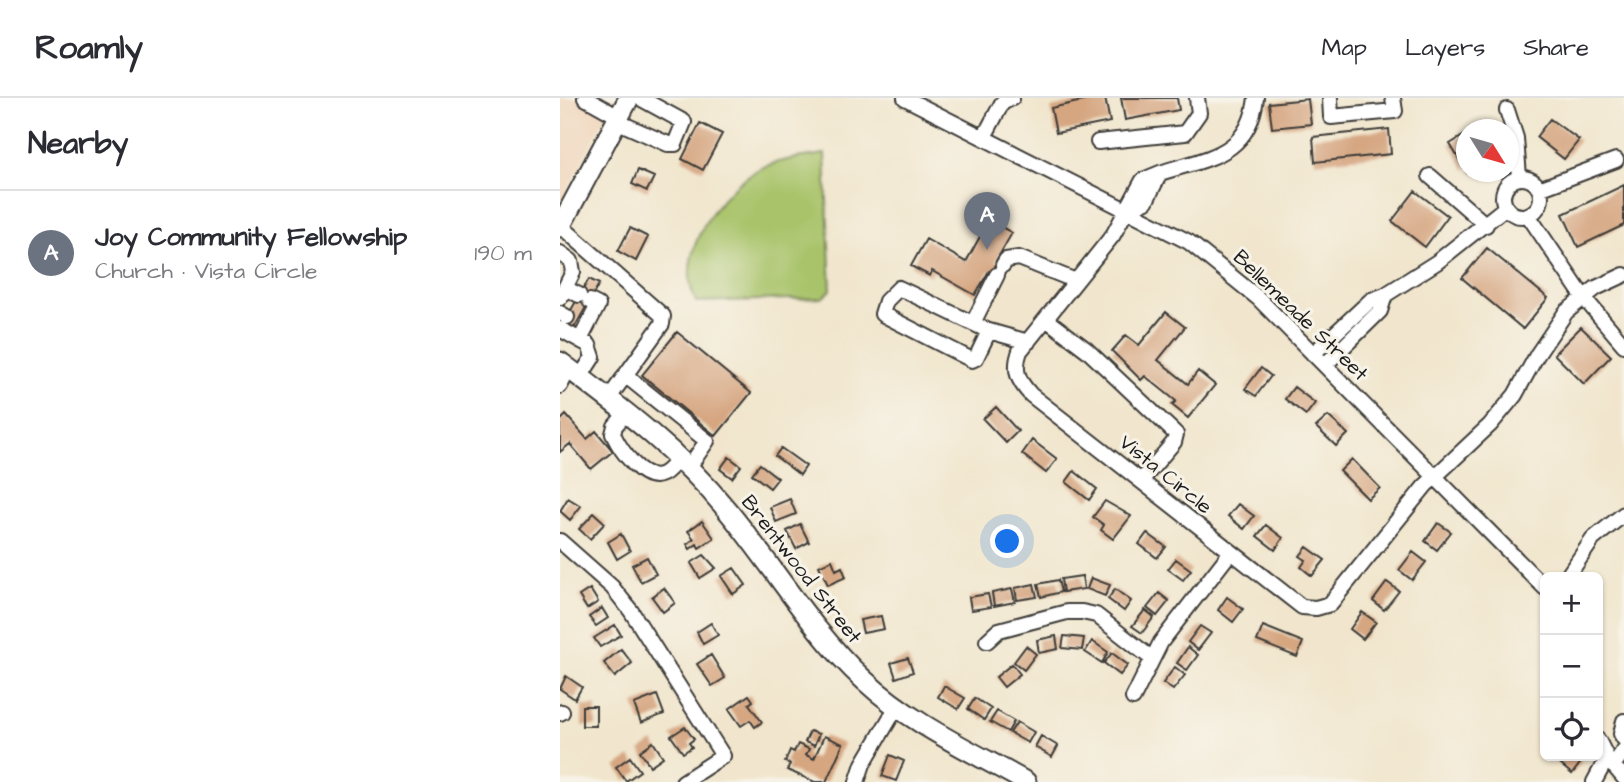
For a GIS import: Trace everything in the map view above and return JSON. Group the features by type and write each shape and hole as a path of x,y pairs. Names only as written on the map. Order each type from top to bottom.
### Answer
{"main road":[{"path":"560,227 629,98"},
{"name":"Brentwood Street","path":"567,373 609,398 684,462 727,510 839,655 896,708 1026,782"}],"street":[{"path":"585,98 618,119 668,144 675,144 684,122 640,98"},
{"name":"Bellemeade Street","path":"905,98 1189,242 1258,298 1540,583"},
{"path":"984,137 1002,103 1012,98"},
{"path":"1098,142 1185,134 1199,113 1198,98"},
{"name":"Vista Circle","path":"1256,98 1246,130 1233,147 1204,161 1160,173 1146,201 1128,209 1113,235 1028,342 1016,363 1021,384 1230,553 1302,607 1316,608 1330,604 1436,477 1515,395 1536,355 1566,312 1596,288 1624,275"},
{"path":"1329,98 1331,117 1395,110 1393,98"},
{"path":"1507,110 1510,119"},
{"path":"1539,189 1616,160"},
{"path":"1430,176 1486,225"},
{"path":"1513,182 1504,189 1506,207 1516,215 1528,215 1538,207 1539,189 1531,180 1519,177"},
{"path":"1313,354 1360,321 1380,311 1385,295 1437,262 1506,207"},
{"path":"1528,215 1584,298 1624,345"},
{"path":"560,227 663,316 662,324 609,398"},
{"path":"560,253 572,261 573,272 563,293 585,298 598,305 572,325 589,345 593,357 567,373"},
{"path":"973,323 1006,260 1019,258 1076,281"},
{"path":"989,331 976,358 972,360 882,314 887,301 899,288 989,331 1028,342"},
{"path":"1046,319 1087,350 1176,434 1174,442 1141,481"},
{"path":"1325,365 1360,321"},
{"path":"625,375 707,441 684,462 665,473 658,476 643,473 613,434 615,426 626,412"},
{"path":"1570,572 1593,539 1624,514"},
{"path":"560,541 612,587 631,611 723,756 683,782"},
{"path":"1133,698 1151,658 1230,553"},
{"path":"987,641 999,630 1055,615 1082,612 1096,615 1151,658"},
{"path":"857,782 863,764 896,708"},
{"path":"1624,721 1621,734 1624,740"},
{"path":"1603,749 1624,778"},
{"path":"1594,782 1624,750"}],"shaded area":[{"path":"560,98 615,98 560,204"}],"green space":[{"path":"825,154 831,290 822,298 696,302 690,283 695,244 716,207 745,178 761,168 785,160"}],"building":[{"path":"1105,98 1110,122 1056,133 1051,108"},
{"path":"1121,98 1177,98 1179,110 1125,120"},
{"path":"1308,99 1311,124 1272,128 1269,103"},
{"path":"1550,119 1579,140 1564,159 1536,137"},
{"path":"700,123 722,134 703,170 682,159"},
{"path":"1389,129 1391,154 1315,162 1313,137"},
{"path":"1456,140 1456,154 1450,144"},
{"path":"638,170 654,177 647,191 632,184"},
{"path":"1624,185 1624,225 1578,247 1563,214"},
{"path":"1415,191 1448,216 1425,247 1392,221"},
{"path":"989,220 1012,233 996,261 1007,267 1002,278 989,271 975,295 932,271 930,276 911,266 926,239 966,262"},
{"path":"630,228 648,237 636,261 618,251"},
{"path":"1487,248 1548,298 1523,329 1462,278"},
{"path":"589,279 599,284 573,330 563,324"},
{"path":"1166,312 1185,327 1158,360 1188,384 1198,371 1215,385 1188,418 1172,405 1176,401 1145,376 1141,380 1112,351 1126,335 1139,345"},
{"path":"1581,327 1611,356 1584,384 1554,354"},
{"path":"677,332 751,393 716,436 642,375"},
{"path":"1261,368 1271,376 1256,396 1245,389"},
{"path":"1294,387 1315,403 1306,415 1285,399"},
{"path":"996,407 1018,431 1006,443 983,419"},
{"path":"566,415 587,439 596,431 613,451 591,469 570,444 560,452 560,421"},
{"path":"1328,416 1348,434 1336,446 1316,427"},
{"path":"1032,440 1057,459 1046,473 1022,454"},
{"path":"781,448 806,466 800,475 775,456"},
{"path":"729,457 741,466 732,478 720,469"},
{"path":"1352,459 1380,488 1368,499 1340,471"},
{"path":"760,464 778,478 770,488 752,474"},
{"path":"1074,471 1097,489 1089,500 1066,482"},
{"path":"568,498 581,506 570,520 560,511"},
{"path":"790,499 796,514 776,522 770,507"},
{"path":"1105,501 1131,516 1113,539 1101,530 1104,525 1093,517"},
{"path":"1238,504 1254,516 1244,529 1228,516"},
{"path":"594,513 605,523 590,539 579,529"},
{"path":"702,521 714,538 699,548 697,544 690,549 687,544 694,539 688,531"},
{"path":"1438,523 1451,532 1437,550 1425,541"},
{"path":"800,524 809,542 796,549 787,531"},
{"path":"1266,525 1283,538 1275,550 1257,536"},
{"path":"1147,533 1166,547 1157,558 1139,544"},
{"path":"621,534 630,551 617,559 608,542"},
{"path":"1307,547 1325,560 1312,576 1301,567 1306,560 1300,556"},
{"path":"1413,552 1426,562 1412,580 1399,570"},
{"path":"704,555 716,568 700,578 691,563"},
{"path":"647,557 656,574 641,582 632,565"},
{"path":"1176,559 1191,570 1183,580 1168,569"},
{"path":"832,560 836,570 842,567 846,577 828,585 819,566"},
{"path":"734,568 746,585 733,594 721,576"},
{"path":"1082,576 1084,589 1063,592 1061,579"},
{"path":"1091,578 1110,585 1105,596 1087,589"},
{"path":"1058,580 1061,592 1041,597 1038,584"},
{"path":"1387,582 1399,591 1384,610 1373,601"},
{"path":"1034,584 1037,597 1017,600 1015,588"},
{"path":"664,588 675,603 663,612 652,597"},
{"path":"590,589 598,602 587,609 579,596"},
{"path":"1012,589 1015,602 994,606 992,593"},
{"path":"1115,589 1131,601 1124,611 1108,599"},
{"path":"1159,593 1169,601 1157,616 1147,608"},
{"path":"988,594 991,607 971,610 969,597"},
{"path":"1227,597 1243,609 1233,622 1218,610"},
{"path":"602,608 608,618 596,626 589,617"},
{"path":"1145,610 1154,617 1142,633 1132,626"},
{"path":"1362,612 1376,622 1363,639 1350,629"},
{"path":"881,616 884,629 863,633 860,620"},
{"path":"711,623 718,635 703,644 697,632"},
{"path":"615,625 621,635 600,647 594,638"},
{"path":"1200,626 1211,633 1198,650 1188,642"},
{"path":"1263,626 1303,642 1297,657 1257,641"},
{"path":"1056,636 1058,649 1039,653 1037,640"},
{"path":"1064,636 1084,638 1082,650 1062,648"},
{"path":"1092,641 1108,652 1102,663 1085,652"},
{"path":"1026,646 1036,654 1024,670 1014,662"},
{"path":"1188,647 1198,655 1187,670 1177,663"},
{"path":"621,649 632,663 615,677 604,663"},
{"path":"1112,653 1128,665 1120,675 1104,663"},
{"path":"711,655 725,678 712,686 697,664"},
{"path":"908,658 913,672 896,678 891,663"},
{"path":"1012,664 1020,674 1004,687 996,677"},
{"path":"1175,667 1185,675 1173,690 1163,683"},
{"path":"566,676 582,687 575,699 560,689"},
{"path":"944,686 965,698 958,709 938,697"},
{"path":"657,695 664,714 641,723 634,704"},
{"path":"749,695 753,701 749,704 762,722 755,727 750,720 741,726 729,709"},
{"path":"975,698 991,709 984,720 968,709"},
{"path":"582,706 596,706 596,726 582,726"},
{"path":"997,711 1014,721 1008,732 990,722"},
{"path":"1017,722 1034,732 1028,743 1010,733"},
{"path":"685,727 694,739 689,743 692,747 683,753 671,736"},
{"path":"810,731 819,734 814,746 805,742"},
{"path":"824,736 843,744 826,782 815,782 787,770 790,764 785,762 790,750 794,752 798,744 809,749 806,755 814,759"},
{"path":"1041,736 1058,746 1052,757 1035,747"},
{"path":"653,742 663,757 650,766 640,751"},
{"path":"890,755 904,761 896,781 882,776"},
{"path":"630,757 640,771 626,781 616,767"},
{"path":"1556,761 1582,761 1572,774"}],"place":[{"name":"Joy Community Fellowship","path":"987,250"}]}
